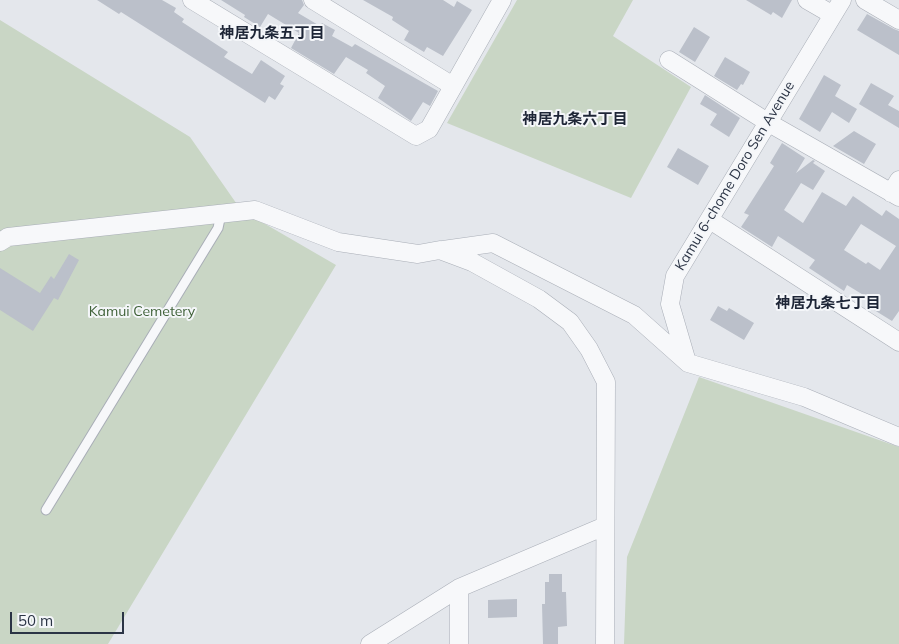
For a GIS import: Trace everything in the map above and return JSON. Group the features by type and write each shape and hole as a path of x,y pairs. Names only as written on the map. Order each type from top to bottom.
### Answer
{"street":[{"path":"192,0 416,136 429,129 502,0"},
{"path":"314,0 453,86"},
{"path":"807,0 833,15"},
{"name":"Kamui 6-chome Doro Sen Avenue","path":"688,363 670,304 675,276 842,0"},
{"path":"864,0 899,20"},
{"path":"670,60 768,122 896,190"},
{"path":"0,242 8,237 255,210 338,242 418,254 493,243 634,315 688,363 804,397 899,437"},
{"path":"710,220 899,342"},
{"path":"440,250 472,262 539,299 570,322 589,349 606,382 605,644"},
{"path":"370,644 459,588 604,526"},
{"path":"459,588 459,644"}],"lane":[{"path":"46,510 218,228 221,214"}],"green space":[{"path":"517,0 633,0 613,36 691,87 631,198 447,123"},
{"name":"Kamui Cemetery","path":"0,20 190,137 241,210 336,265 108,644 0,644"},
{"path":"699,377 899,447 899,644 624,644 627,557"}],"building":[{"path":"97,0 162,0 176,8 174,12 184,19 182,22 228,52 224,57 252,74 261,60 285,76 280,84 284,86 275,100 269,96 265,103 121,12 119,14"},
{"path":"221,0 302,0 304,5 298,13 320,26 322,23 335,30 332,36 352,47 355,44 438,91 430,106 423,102 411,121 378,98 385,86 366,73 368,70 346,57 334,74 291,48 299,33 268,14 260,27"},
{"path":"363,0 443,0 454,7 457,1 472,10 443,56 427,47 424,52 404,40 409,31 392,20 393,17"},
{"path":"746,0 792,0 782,18 773,12 771,15"},
{"path":"867,14 899,31 899,55 857,30"},
{"path":"694,27 710,37 695,62 679,52"},
{"path":"725,57 750,72 743,85 741,84 737,90 714,76"},
{"path":"824,75 841,85 835,96 857,109 849,123 832,112 820,132 799,119"},
{"path":"871,83 894,96 888,105 899,111 899,128 859,104"},
{"path":"705,95 740,118 729,137 710,125 717,114 700,104"},
{"path":"854,131 876,144 864,164 833,146"},
{"path":"782,143 805,158 796,173 813,160 815,161 813,163 825,171 813,190 801,183 784,210 803,223 822,192 846,206 853,196 882,216 886,210 899,219 899,311 892,321 866,305 870,299 847,285 844,291 809,268 815,260 778,236 772,247 741,227 749,215 744,213 774,166 770,163","holes":["861,224 896,246 880,270 868,262 866,264 844,250"]},
{"path":"678,148 709,166 698,185 667,167"},
{"path":"69,254 79,260 58,300 54,298 33,331 0,310 0,268 40,293 51,276 54,279"},
{"path":"718,306 727,311 729,308 754,323 744,340 710,320"},
{"path":"549,574 562,574 562,592 566,592 567,626 558,627 558,644 543,644 542,604 545,604 545,582 549,582"},
{"path":"517,599 517,617 488,618 488,600"}],"district":[{"name":"神居九条五丁目","path":"272,33"},
{"name":"神居九条六丁目","path":"575,119"},
{"name":"神居九条七丁目","path":"828,303"}]}
